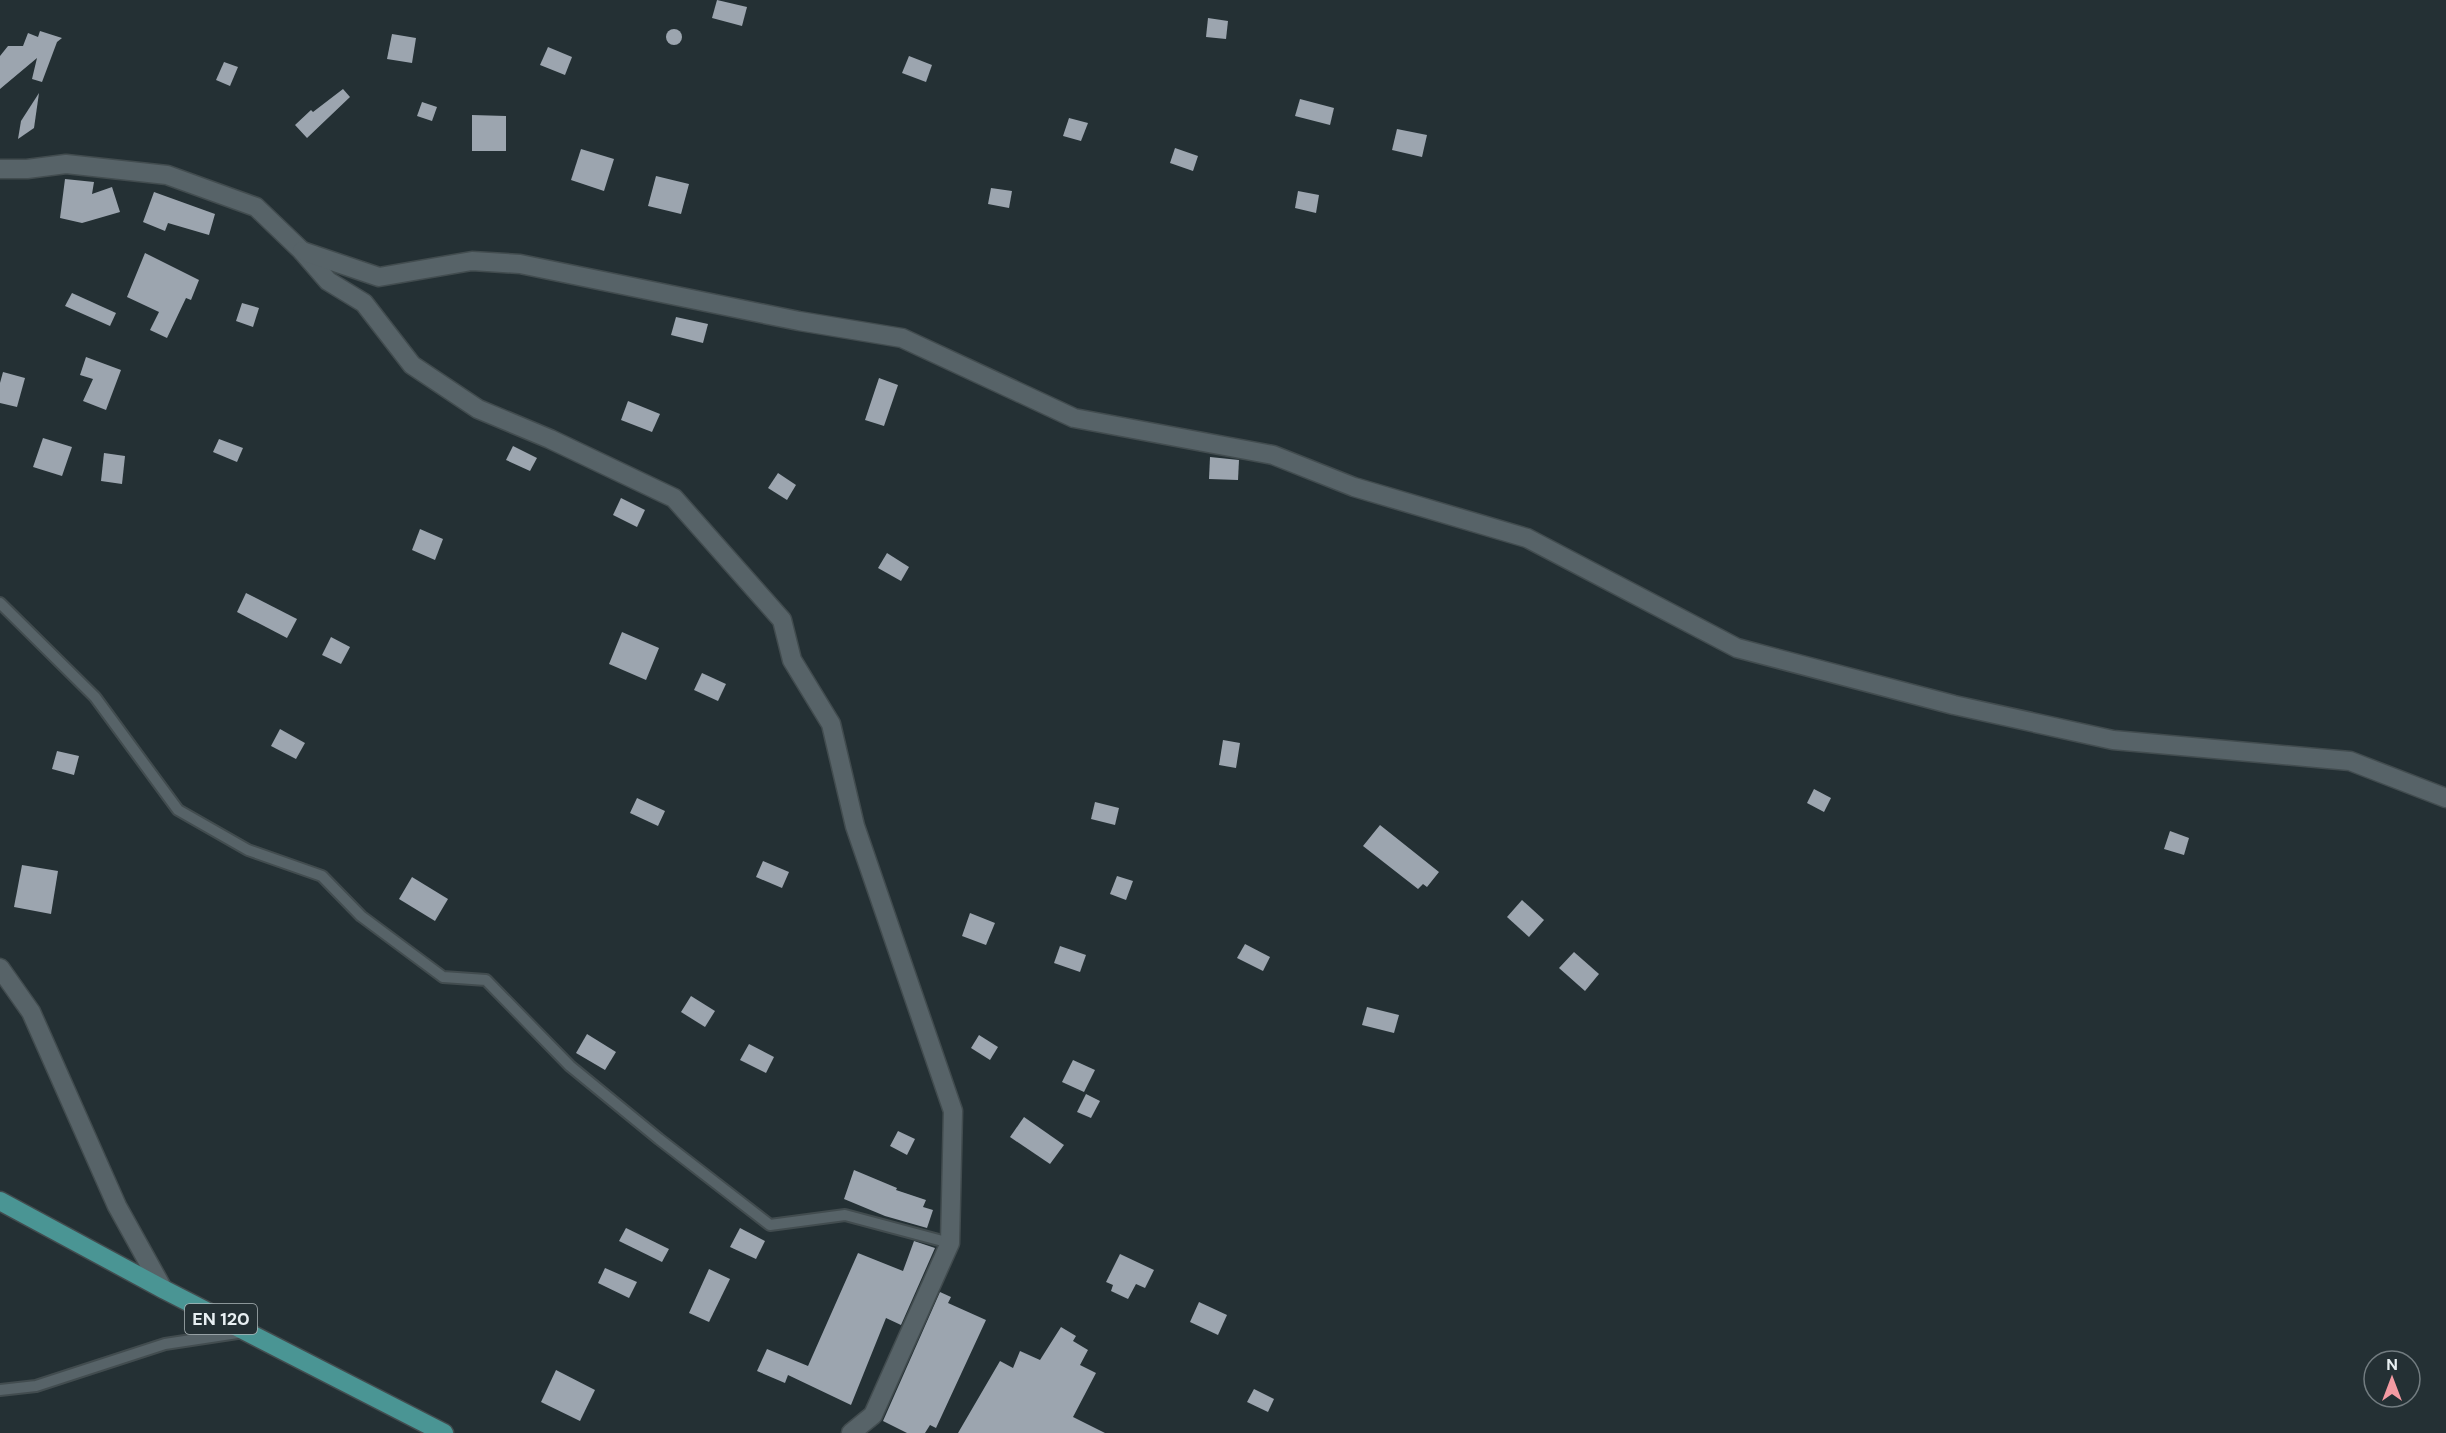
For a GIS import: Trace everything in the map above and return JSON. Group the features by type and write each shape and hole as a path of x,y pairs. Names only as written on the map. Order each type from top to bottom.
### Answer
{"main road":[{"name":"EN 120","path":"0,1201 163,1289 444,1433"}],"street":[{"path":"0,169 27,169 66,164 167,175 256,207 302,251 328,281 364,303 412,365 478,409 550,439 674,498 782,620 792,660 831,724 855,826 953,1111 950,1243 873,1415 851,1433"},
{"path":"302,251 379,277 472,261 520,264 799,321 902,338 1074,418 1273,454 1354,487 1527,538 1737,648 1954,705 2113,740 2350,761 2446,798"},
{"path":"0,968 31,1012 117,1206 163,1289"}],"lane":[{"path":"0,603 95,698 178,810 248,850 322,876 361,916 443,977 486,980 570,1066 770,1225 845,1215 950,1243"},
{"path":"0,1390 36,1386 165,1344 245,1331"}],"building":[{"path":"717,0 747,7 742,26 712,18"},
{"path":"1208,18 1228,21 1226,39 1206,37"},
{"path":"674,29 680,31 682,37 680,43 674,45 668,43 666,37 668,31"},
{"path":"40,31 62,38 57,42 42,82 32,79 37,58 0,89 0,56 8,46 23,46 28,33 38,37"},
{"path":"392,34 416,38 412,63 387,59"},
{"path":"548,47 572,57 565,75 540,65"},
{"path":"909,56 932,65 926,82 902,73"},
{"path":"224,62 238,67 230,86 216,80"},
{"path":"343,89 350,97 307,138 295,125 311,110 313,112"},
{"path":"39,93 34,128 18,139 21,121"},
{"path":"1300,99 1334,108 1330,125 1295,116"},
{"path":"422,102 437,107 432,121 417,116"},
{"path":"472,115 506,116 506,151 472,151"},
{"path":"1069,118 1088,123 1081,141 1063,136"},
{"path":"1397,129 1427,135 1422,157 1392,150"},
{"path":"1175,148 1198,156 1193,171 1170,163"},
{"path":"581,149 614,159 604,191 571,180"},
{"path":"656,176 689,184 681,214 648,206"},
{"path":"65,179 94,182 92,194 112,187 120,212 82,223 60,218"},
{"path":"991,188 1012,191 1009,208 988,204"},
{"path":"1298,191 1319,195 1316,213 1295,208"},
{"path":"154,192 215,214 209,235 168,223 165,231 143,222"},
{"path":"145,253 199,280 191,300 186,298 167,338 150,330 159,312 127,297"},
{"path":"72,293 116,313 110,326 65,306"},
{"path":"242,303 259,308 253,327 236,321"},
{"path":"676,317 708,324 703,343 671,335"},
{"path":"86,357 121,370 106,410 83,401 93,379 80,375"},
{"path":"3,372 25,378 17,407 0,403 0,383"},
{"path":"879,378 898,385 884,426 865,420"},
{"path":"628,401 660,414 652,432 621,420"},
{"path":"43,438 72,447 62,476 33,467"},
{"path":"219,439 243,448 237,462 213,452"},
{"path":"513,446 537,458 530,471 506,460"},
{"path":"104,453 125,456 122,484 101,481"},
{"path":"1210,457 1239,460 1238,480 1209,479"},
{"path":"778,473 796,485 787,500 768,488"},
{"path":"621,498 645,510 637,527 613,515"},
{"path":"420,529 443,539 435,560 412,550"},
{"path":"887,553 909,567 901,581 878,568"},
{"path":"246,593 297,619 287,638 237,612"},
{"path":"622,632 659,648 646,680 609,664"},
{"path":"331,637 350,647 341,664 322,655"},
{"path":"702,673 726,684 718,701 694,690"},
{"path":"280,729 305,743 296,759 271,746"},
{"path":"1223,740 1240,743 1236,768 1219,765"},
{"path":"57,751 79,756 74,775 52,769"},
{"path":"1814,789 1831,798 1824,812 1807,803"},
{"path":"637,798 665,811 658,826 630,813"},
{"path":"1095,802 1119,808 1115,825 1091,819"},
{"path":"1380,825 1439,872 1427,887 1423,884 1418,889 1363,846"},
{"path":"2170,831 2189,838 2184,855 2164,849"},
{"path":"763,861 789,872 782,888 756,877"},
{"path":"22,865 58,871 51,914 14,907"},
{"path":"1117,876 1133,881 1126,900 1110,894"},
{"path":"412,877 448,899 435,921 399,899"},
{"path":"1522,900 1544,920 1529,937 1507,917"},
{"path":"970,913 995,923 986,945 962,936"},
{"path":"1245,944 1270,957 1263,971 1237,958"},
{"path":"1060,946 1086,955 1080,972 1054,963"},
{"path":"1574,952 1599,974 1585,991 1559,968"},
{"path":"691,996 715,1011 705,1027 681,1012"},
{"path":"1367,1007 1399,1015 1394,1033 1362,1025"},
{"path":"587,1034 616,1052 605,1070 576,1053"},
{"path":"979,1035 998,1047 990,1060 971,1048"},
{"path":"749,1044 774,1057 766,1073 740,1060"},
{"path":"1073,1060 1095,1070 1084,1092 1062,1082"},
{"path":"1086,1094 1100,1101 1091,1118 1077,1112"},
{"path":"1024,1117 1064,1145 1050,1164 1010,1137"},
{"path":"898,1131 915,1139 907,1155 890,1146"},
{"path":"854,1170 897,1188 896,1190 926,1200 923,1207 933,1210 927,1228 885,1216 844,1199"},
{"path":"626,1228 669,1249 662,1262 619,1241"},
{"path":"740,1228 765,1241 756,1259 730,1247"},
{"path":"914,1241 935,1248 901,1325 886,1318 851,1405 788,1375 785,1383 757,1371 767,1349 808,1366 858,1253 903,1271"},
{"path":"1120,1254 1154,1270 1145,1288 1136,1284 1128,1299 1111,1291 1113,1285 1106,1282"},
{"path":"605,1268 637,1282 629,1298 598,1283"},
{"path":"709,1269 730,1279 709,1322 689,1313"},
{"path":"940,1292 951,1297 948,1303 986,1320 936,1428 930,1425 925,1433 907,1433 883,1421"},
{"path":"1199,1302 1227,1315 1218,1335 1190,1322"},
{"path":"1061,1327 1076,1336 1073,1341 1088,1350 1080,1365 1096,1373 1073,1417 1105,1433 958,1433 1000,1361 1013,1368 1020,1351 1040,1360"},
{"path":"556,1370 595,1390 580,1421 541,1402"},
{"path":"1254,1389 1274,1399 1268,1412 1247,1402"}]}
